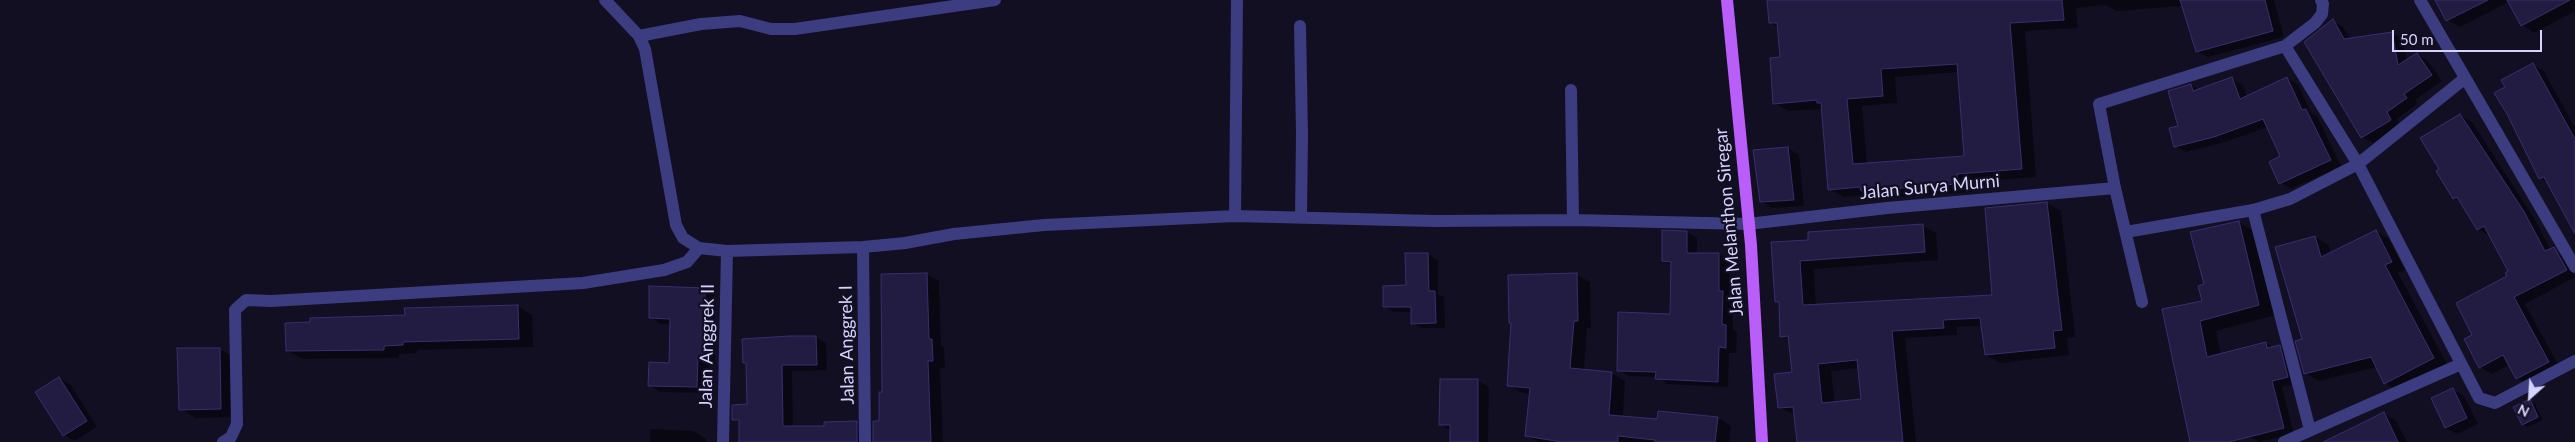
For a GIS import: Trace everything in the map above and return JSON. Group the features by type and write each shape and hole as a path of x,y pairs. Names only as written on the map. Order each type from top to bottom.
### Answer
{"main road":[{"name":"Jalan Melanthon Siregar","path":"1726,0 1748,224 1762,442"}],"street":[{"path":"223,442 231,437 237,424 235,310 246,300 271,301 583,283 664,270 687,262 700,248 683,238 676,225 651,71 639,36 605,0"},
{"path":"639,36 701,24 740,21 751,22 771,29 795,29 995,0"},
{"path":"1235,216 1237,0"},
{"path":"2142,302 2115,188 2099,104 2285,46 2315,23 2322,14 2323,4 2321,0"},
{"path":"2420,0 2464,79 2575,267"},
{"path":"1300,26 1301,218"},
{"path":"2285,46 2358,164 2480,398 2495,403 2575,361"},
{"path":"2126,232 2253,210 2290,199 2358,164 2464,79"},
{"path":"1570,90 1573,220"},
{"name":"Jalan Surya Murni","path":"700,248 727,251 863,247 905,243 954,234 1044,225 1235,216 1435,221 1573,220 1748,224 1887,208 2115,188"},
{"path":"2253,210 2310,430"},
{"name":"Jalan Anggrek I","path":"863,247 865,442"},
{"name":"Jalan Anggrek II","path":"723,442 727,251"},
{"path":"2284,442 2461,364"}],"building":[{"path":"1767,0 2062,0 2064,20 2010,23 2022,169 1957,174 1958,184 1861,191 1860,187 1828,190 1821,103 1817,103 1817,100 1773,104 1770,58 1780,57 1777,23 1769,23","holes":["1957,64 1964,156 1853,164 1847,99 1883,96 1881,69"]},
{"path":"2180,0 2265,0 2273,31 2196,52"},
{"path":"2435,0 2488,0 2446,21"},
{"path":"2507,0 2570,0 2521,26"},
{"path":"2333,19 2344,39 2392,32 2398,65 2417,53 2432,75 2404,94 2407,98 2387,112 2391,120 2361,138 2304,42"},
{"path":"2533,63 2575,139 2575,234 2544,177 2539,179 2507,114 2494,93 2505,87 2501,80"},
{"path":"2232,77 2240,99 2287,77 2302,110 2306,109 2331,160 2279,184 2269,162 2280,156 2263,119 2214,137 2174,147 2169,128 2178,126 2168,91 2191,84 2193,91"},
{"path":"2460,114 2523,210 2545,251 2554,247 2567,270 2514,297 2549,362 2516,379 2503,355 2479,368 2464,339 2472,335 2456,303 2507,276 2505,273 2508,271 2484,226 2477,230 2457,197 2453,199 2436,171 2439,169 2420,138"},
{"path":"1788,147 1794,200 1760,202 1753,150"},
{"path":"2047,202 2062,330 2053,331 2055,348 1985,355 1980,318 1943,320 1944,328 1892,331 1903,442 1797,442 1793,407 1778,408 1774,374 1792,372 1788,336 1780,337 1779,302 1775,302 1771,242 1808,240 1808,232 1923,224 1925,252 1800,261 1803,305 1992,295 1985,208","holes":["1857,360 1861,399 1822,403 1818,364"]},
{"path":"2239,221 2259,305 2200,321 2207,357 2266,342 2267,348 2280,345 2288,377 2272,381 2284,428 2229,442 2190,442 2162,309 2202,301 2198,286 2204,284 2190,232"},
{"path":"1662,230 1687,231 1687,253 1719,253 1719,291 1723,291 1722,324 1726,325 1726,348 1719,347 1718,382 1655,379 1656,372 1617,371 1618,312 1670,314 1671,262 1662,261"},
{"path":"2376,230 2392,262 2385,265 2434,358 2384,384 2371,357 2304,374 2295,341 2302,339 2275,247 2315,236 2321,257"},
{"path":"1405,253 1428,253 1429,291 1435,291 1436,323 1411,324 1411,307 1383,307 1383,286 1406,285"},
{"path":"927,273 929,339 932,339 933,361 928,361 931,442 873,442 873,421 879,421 879,392 882,392 881,274"},
{"path":"1577,273 1578,321 1574,321 1570,368 1612,372 1609,415 1657,419 1658,411 1718,417 1715,442 1655,442 1655,440 1618,436 1618,442 1562,442 1525,436 1530,388 1507,386 1511,323 1509,323 1508,275"},
{"path":"649,286 705,288 704,357 698,357 697,387 648,386 649,362 669,363 670,319 649,318"},
{"path":"518,305 519,339 403,342 403,345 384,346 384,350 286,351 285,323 310,322 310,318 405,315 404,308"},
{"path":"816,336 817,365 782,365 783,426 824,426 824,422 857,421 857,442 739,442 739,420 732,420 732,405 747,404 746,363 743,363 742,339"},
{"path":"177,348 220,348 221,409 179,410"},
{"path":"59,377 87,421 63,436 35,392"},
{"path":"1440,379 1478,379 1478,442 1450,442 1450,425 1439,425"},
{"path":"2453,388 2467,418 2445,428 2431,398"},
{"path":"2530,399 2538,417 2522,425 2513,407"},
{"path":"2384,412 2398,442 2323,442 2358,425"}]}
